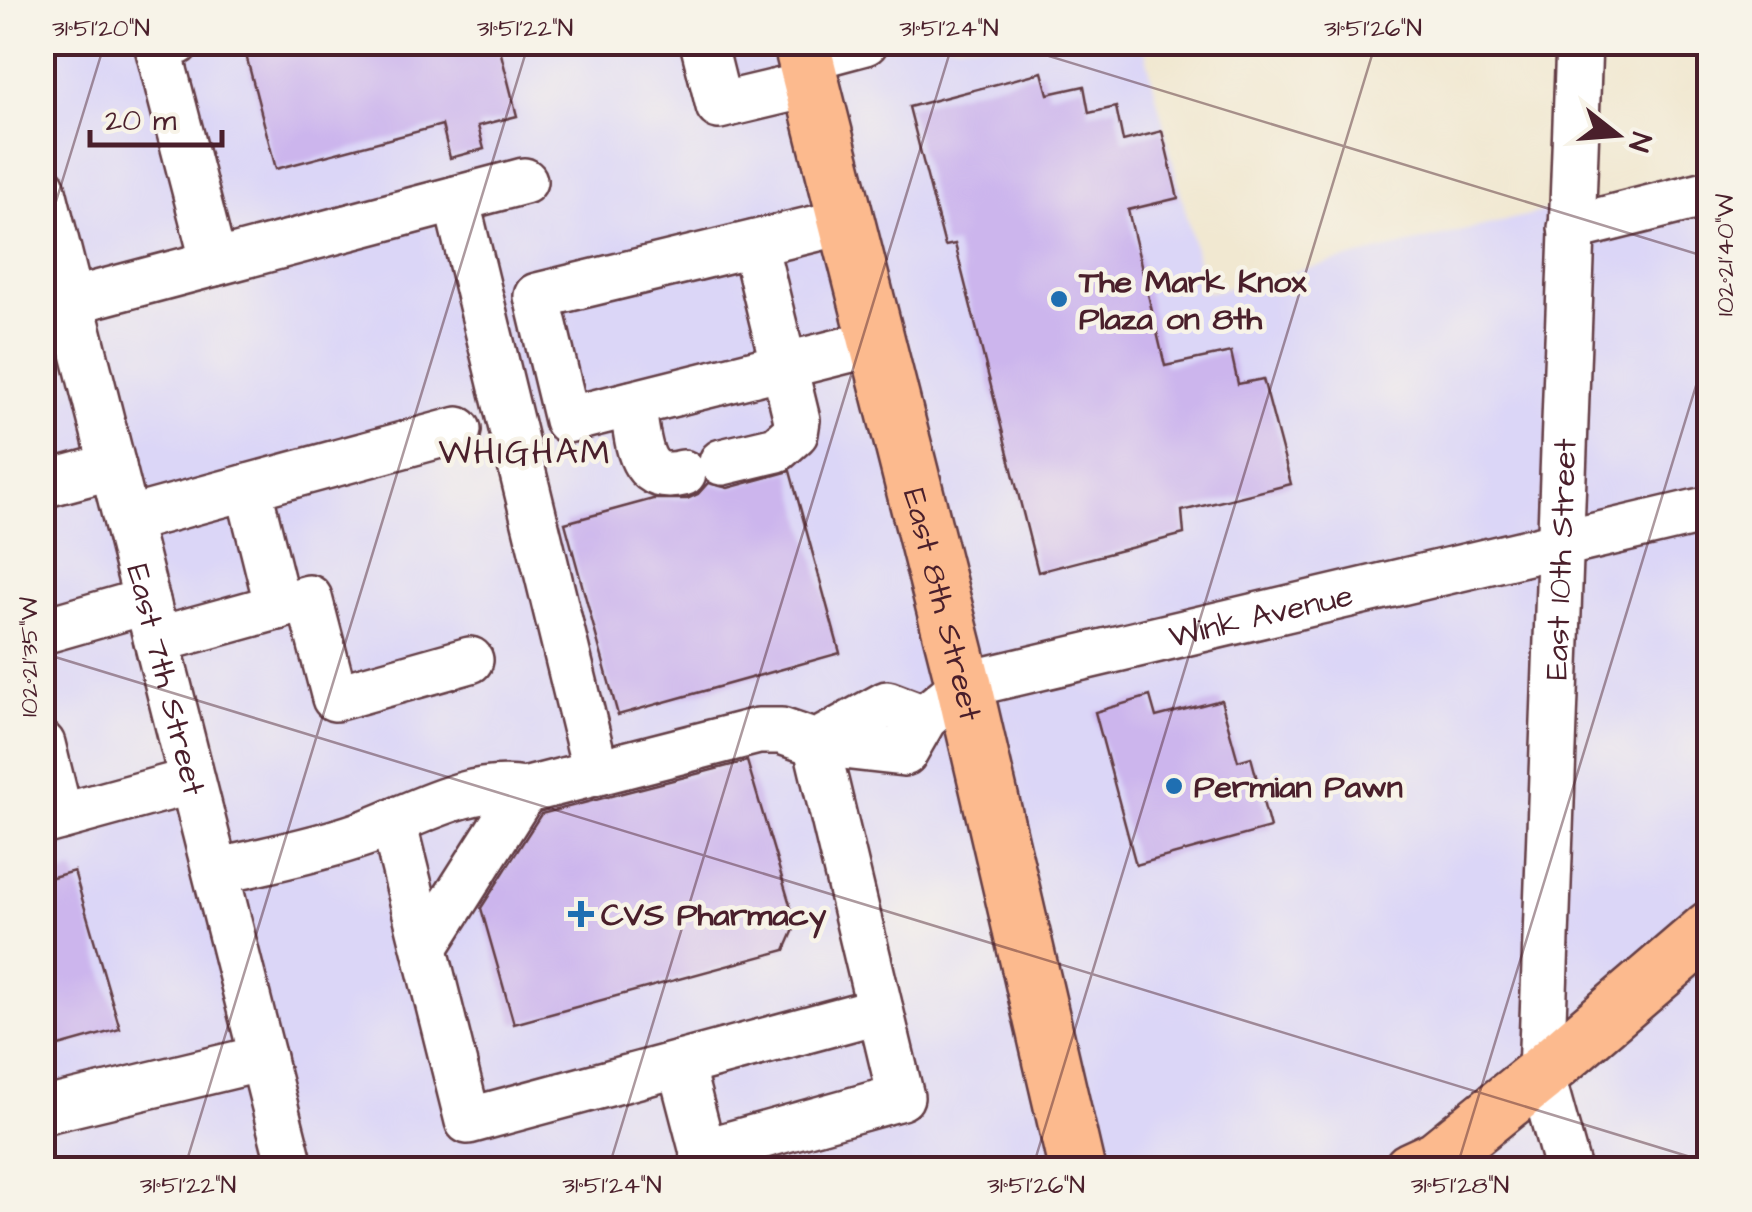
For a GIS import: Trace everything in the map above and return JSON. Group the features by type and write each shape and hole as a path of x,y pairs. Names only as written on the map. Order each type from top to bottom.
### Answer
{"main road":[{"name":"East 8th Street","path":"806,61 879,342 944,701 1077,1170"},
{"path":"1426,1166 1541,1074 1710,929"}],"street":[{"path":"177,42 158,47 214,263"},
{"path":"703,42 719,106 806,61 865,42"},
{"name":"East 10th Street","path":"1568,1170 1541,1074 1579,42"},
{"path":"71,301 524,180"},
{"path":"1572,228 1710,192"},
{"name":"East 7th Street","path":"44,198 291,1170"},
{"path":"456,199 596,772"},
{"path":"847,222 538,296 567,420 879,342"},
{"path":"632,404 645,465 654,474 667,477 777,449 796,433 797,420 754,244"},
{"path":"127,520 458,430"},
{"path":"42,485 113,466"},
{"path":"248,488 278,607"},
{"name":"Wink Avenue","path":"944,701 1710,509"},
{"path":"42,631 278,607 308,598 334,698 470,660"},
{"path":"216,872 359,835 436,804 503,787 524,790 758,732 781,730 816,743 887,704 944,701"},
{"path":"680,1064 702,1160 901,1097 816,743"},
{"path":"42,744 51,819 192,780"},
{"path":"425,948 524,790"},
{"path":"393,822 468,1121 880,1010"},
{"path":"42,1111 263,1058"}],"shaded area":[{"path":"42,43 1143,43 1206,293 1571,205 1709,193 1709,1169 43,1169"}],"building":[{"path":"295,42 498,42 517,116 478,126 484,149 450,158 442,125 276,169 246,55"},
{"name":"The Mark Knox Plaza on 8th","path":"1042,72 1048,94 1084,86 1089,113 1116,107 1123,141 1162,131 1178,198 1128,210 1165,366 1231,352 1238,384 1263,379 1291,484 1182,511 1184,534 1038,572 955,244 945,246 909,107"},
{"path":"790,471 840,653 618,715 565,523 653,499 687,499 708,483 728,488"},
{"path":"1150,696 1156,717 1221,700 1238,761 1251,757 1270,828 1136,865 1095,712"},
{"name":"CVS Pharmacy","path":"747,761 796,925 785,950 514,1024 481,908 541,814"},
{"path":"74,871 120,1029 59,1046 42,989 42,880"}],"place":[{"name":"The Mark Knox Plaza on 8th","path":"1059,299"},
{"name":"Permian Pawn","path":"1174,786"},
{"name":"CVS Pharmacy","path":"581,914"}],"district":[{"name":"WHIGHAM","path":"525,451"}]}
